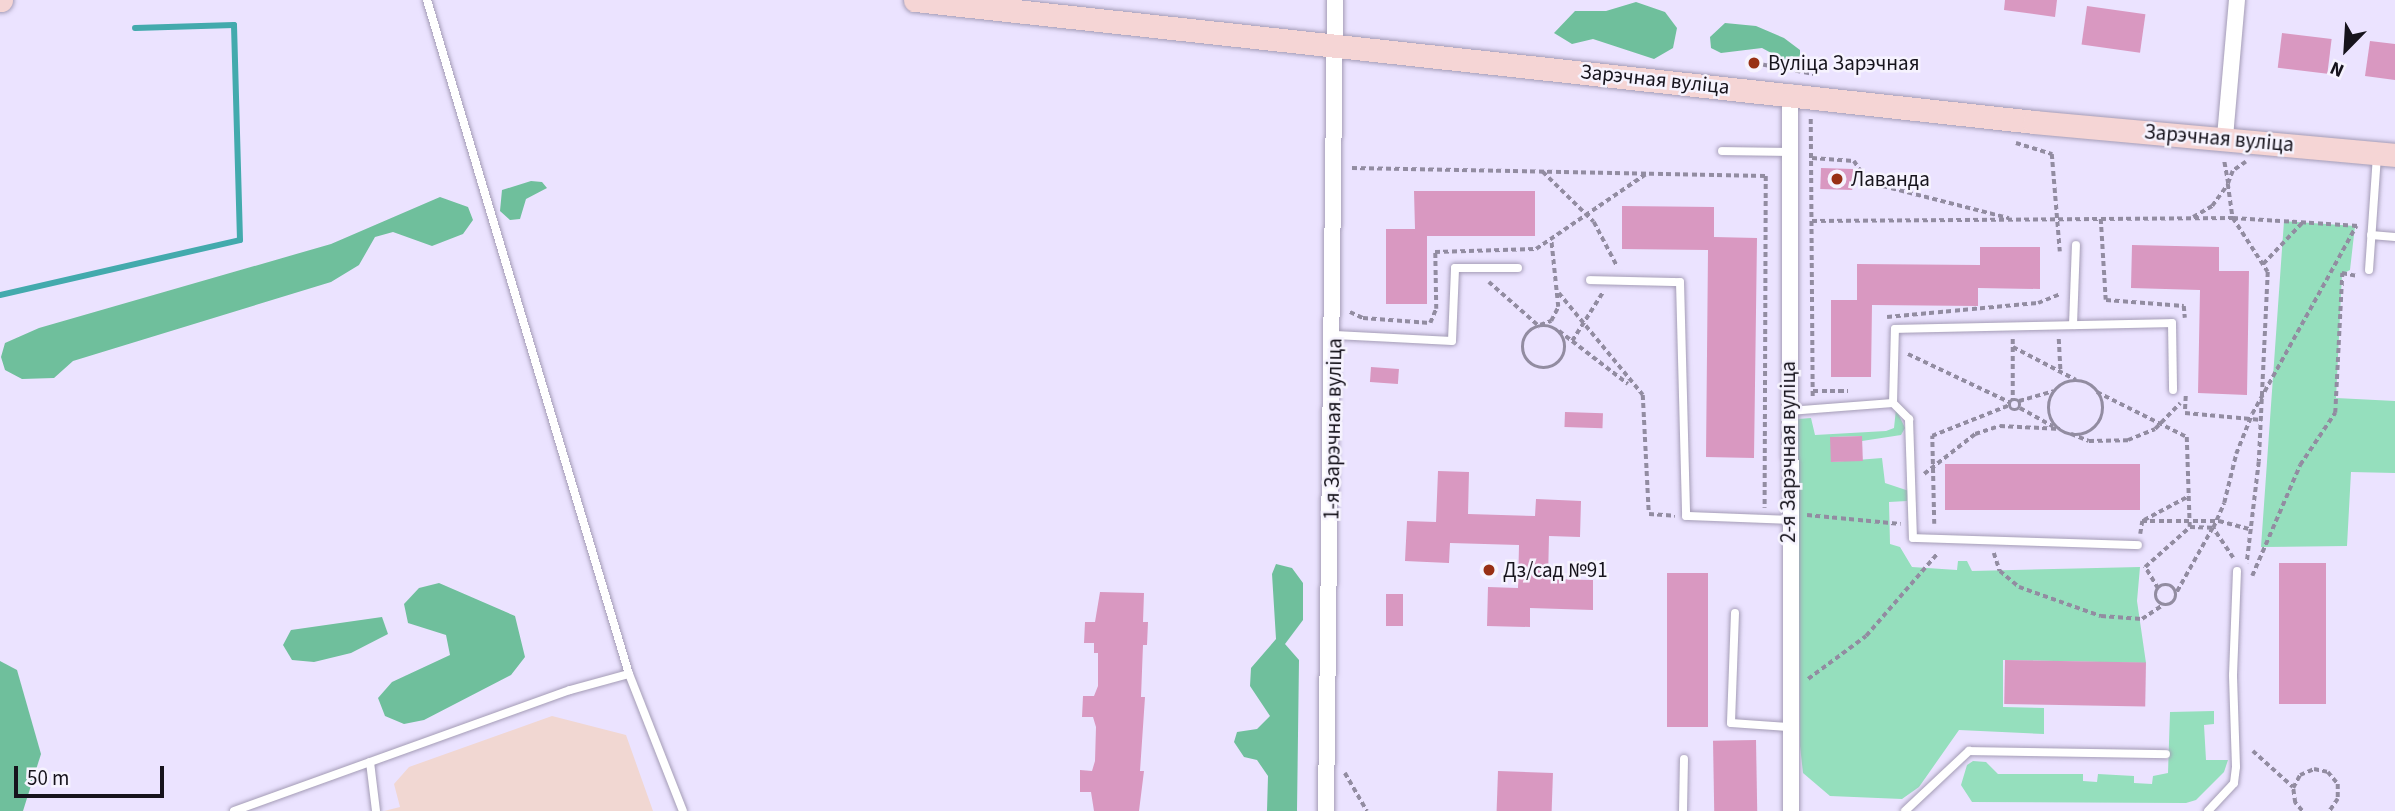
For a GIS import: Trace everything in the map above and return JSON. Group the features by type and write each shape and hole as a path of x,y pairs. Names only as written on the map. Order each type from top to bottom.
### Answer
{"street":[{"name":"Зарэчная вуліца","path":"915,0 1790,92 2223,146 2386,154"},
{"name":"1-я Зарэчная вуліца","path":"1326,811 1335,335 1335,0"},
{"path":"2223,146 2237,0"},
{"name":"2-я Зарэчная вуліца","path":"1790,92 1787,152 1788,727 1791,811"}],"lane":[{"path":"428,0 629,674 684,811"},
{"path":"1722,151 1787,152"},
{"path":"2364,270 2367,236 2386,154"},
{"path":"2367,236 2395,237"},
{"path":"2073,325 2076,245"},
{"path":"1335,335 1452,341 1455,268 1518,268"},
{"path":"1590,280 1680,282 1686,516 1788,517"},
{"path":"2138,545 1913,538 1909,419 1893,403 1895,329 2172,323 2173,390"},
{"path":"1789,411 1893,403"},
{"path":"2208,811 2234,783 2236,767 2233,675 2237,571"},
{"path":"1735,613 1731,723 1788,727"},
{"path":"234,811 570,690 629,674"},
{"path":"1905,811 1969,751 2166,754"},
{"path":"1683,811 1684,759"},
{"path":"370,762 376,811"}],"path":[{"path":"1754,63 1814,74"},
{"path":"1811,106 1813,411"},
{"path":"2223,146 2233,218 2268,272 2251,561 2245,564"},
{"path":"2031,147 2052,154 2058,219"},
{"path":"2191,218 2219,199 2232,171 2254,157"},
{"path":"1812,158 1854,161 1867,180 1883,186 2015,220"},
{"path":"1372,167 1766,176 1767,503"},
{"path":"1542,171 1594,222 1625,281"},
{"path":"1812,221 2233,218 2364,227"},
{"path":"1989,540 2000,570 2019,587 2101,617 2142,619 2163,605 2173,603 2216,522 2236,454 2262,395 2356,226 2363,219 2367,236"},
{"path":"2263,264 2302,222"},
{"path":"1551,239 1553,284 1632,387"},
{"path":"1473,268 1539,326 1554,329 1643,394 1649,514 1686,516"},
{"path":"2250,578 2264,556 2301,465 2335,413 2342,273 2359,276 2364,270"},
{"path":"1572,341 1611,280"},
{"path":"1554,329 1565,345 1562,359 1550,368 1530,364 1522,344 1529,332 1551,321 1559,293"},
{"path":"2058,325 2061,372"},
{"path":"1565,345 1577,345"},
{"path":"1894,347 2011,403 2054,427 2089,441 2128,440 2160,423 2186,396"},
{"path":"2011,403 2013,347 2187,437 2190,527"},
{"path":"1944,530 1934,526 1932,436 2011,403 2079,381"},
{"path":"2056,390 2050,406 2060,429"},
{"path":"2071,434 2087,432 2100,420 2103,403 2097,392"},
{"path":"2019,401 2020,408"},
{"path":"1911,486 1931,467 1975,434 2000,426 2054,427"},
{"path":"2142,521 2189,496"},
{"path":"1788,517 1913,525"},
{"path":"2142,521 2216,522 2252,530"},
{"path":"2138,545 2142,521"},
{"path":"2163,605 2156,598 2158,589 2145,568 2190,527 2213,528"},
{"path":"2213,528 2233,558"},
{"path":"2127,531 2140,531"},
{"path":"1788,696 1866,636 1949,539"},
{"path":"2158,589 2168,585 2176,594"},
{"path":"2253,751 2293,788 2295,803 2302,811"},
{"path":"1327,771 1344,771 1367,811"},
{"path":"2293,788 2306,771 2328,772 2339,792 2330,811"}],"shaded area":[{"path":"552,716 626,735 653,811 384,811 400,807 394,784 409,767"}],"green space":[{"path":"1636,2 1665,12 1677,28 1673,48 1654,59 1593,39 1572,44 1554,33 1575,11 1606,11"},
{"path":"1725,23 1756,26 1784,38 1800,50 1800,61 1790,63 1762,48 1721,53 1711,48 1710,37"},
{"path":"531,181 542,182 547,188 526,199 520,219 510,220 500,211 502,190"},
{"path":"440,197 468,207 473,220 463,234 432,246 393,232 375,237 359,265 331,282 73,361 54,378 22,379 5,370 1,357 5,343 39,328 331,244"},
{"path":"2284,221 2355,226 2350,270 2342,274 2336,398 2395,401 2395,473 2351,472 2347,546 2261,547"},
{"path":"1896,409 1905,428 1901,435 1862,441 1862,436 1831,437 1832,462 1882,458 1885,483 1909,491 1907,501 1889,502 1890,544 1900,547 1912,567 1957,570 1958,561 1967,561 1972,571 2140,567 2137,601 2146,663 2003,660 2003,707 2044,708 2044,734 1959,730 1919,787 1902,799 1830,796 1803,773 1800,746 1798,419 1811,418 1815,435 1886,431 1894,428"},
{"path":"1276,564 1292,568 1303,583 1303,620 1285,644 1299,660 1297,811 1267,811 1268,776 1257,760 1244,757 1234,742 1237,732 1257,729 1270,716 1250,686 1251,668 1276,639 1272,574"},
{"path":"439,583 515,616 525,657 511,675 424,720 404,724 385,716 378,698 392,682 450,655 446,635 408,623 404,604 419,588"},
{"path":"382,617 388,634 351,653 314,662 292,660 283,645 291,630"},
{"path":"0,661 17,670 41,754 23,811 0,811"},
{"path":"2214,711 2214,724 2204,725 2206,760 2228,760 2224,772 2196,800 2186,803 1972,802 1961,785 1967,765 1973,761 1986,762 1998,774 2083,774 2083,781 2097,782 2098,774 2134,776 2134,783 2152,784 2153,776 2168,773 2170,712"}],"building":[{"path":"2005,0 2057,0 2055,17 2004,10"},
{"path":"2087,6 2145,14 2140,53 2082,45"},
{"path":"2282,33 2332,39 2327,74 2278,68"},
{"path":"2370,41 2395,44 2395,80 2365,76"},
{"name":"Лаванда","path":"1821,168 1853,169 1852,190 1820,189"},
{"path":"1414,191 1535,191 1535,236 1427,236 1427,304 1386,304 1386,229 1415,229"},
{"path":"1622,206 1714,207 1714,237 1757,238 1754,458 1706,457 1708,250 1622,249"},
{"path":"2132,245 2219,247 2219,271 2249,271 2247,395 2198,393 2200,290 2131,288"},
{"path":"1980,247 2040,247 2040,289 1978,288 1978,306 1872,305 1871,377 1831,377 1831,300 1857,300 1857,264 1980,265"},
{"path":"1371,367 1399,369 1398,384 1370,382"},
{"path":"1565,412 1603,413 1602,428 1564,427"},
{"path":"1862,436 1863,461 1831,462 1830,437"},
{"path":"1945,464 2140,464 2140,510 1945,510"},
{"path":"1438,471 1469,472 1468,514 1535,516 1536,499 1581,501 1580,537 1549,536 1548,579 1593,580 1593,610 1530,608 1530,627 1487,626 1488,587 1518,588 1519,545 1450,543 1449,563 1405,561 1407,521 1436,522"},
{"path":"2279,563 2326,563 2326,704 2279,704"},
{"path":"1667,573 1708,573 1708,727 1667,727"},
{"path":"1100,592 1144,593 1143,622 1148,622 1147,645 1143,645 1141,697 1145,697 1140,771 1144,771 1139,811 1094,811 1091,792 1080,792 1080,770 1092,771 1095,761 1096,727 1093,717 1082,717 1083,696 1094,696 1098,686 1098,653 1094,653 1094,643 1084,643 1085,622 1095,622"},
{"path":"1386,594 1403,594 1403,626 1386,626"},
{"path":"2005,660 2146,662 2145,706 2004,704"},
{"path":"1756,740 1757,811 1714,811 1713,741"},
{"path":"1498,771 1553,773 1552,811 1497,811"}],"waterway":[{"path":"0,295 240,240 234,25 135,28"}],"place":[{"name":"Вуліца Зарэчная","path":"1754,63"},
{"name":"Лаванда","path":"1837,179"},
{"name":"Дз/сад №91","path":"1489,570"}]}
